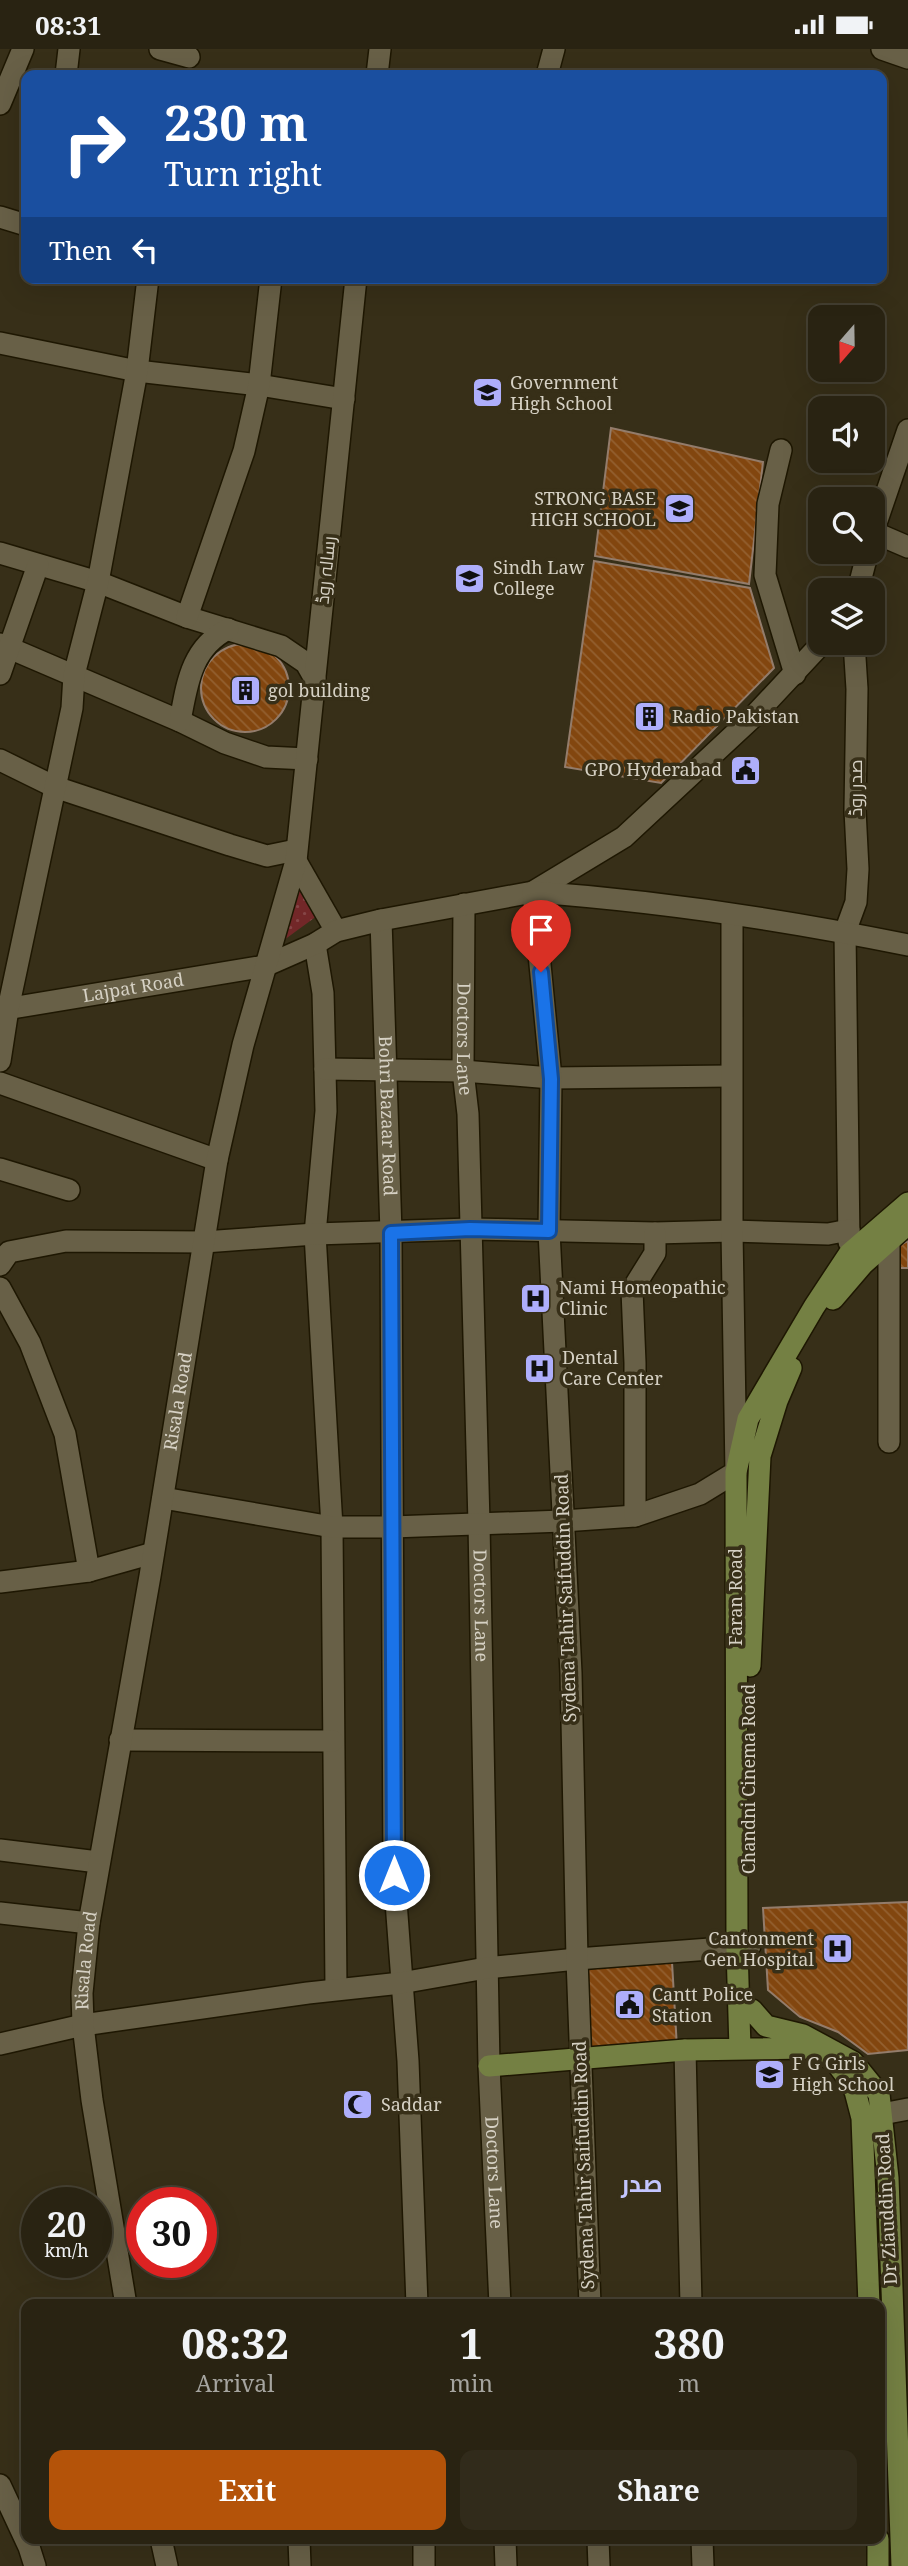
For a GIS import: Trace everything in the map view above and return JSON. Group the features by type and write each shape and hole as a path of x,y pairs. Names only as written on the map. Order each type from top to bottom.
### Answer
{"main road":[{"name":"Faran Road","path":"748,2048 743,1947 736,1472 748,1419 814,1307 849,1254 908,1203"},
{"name":"Chandni Cinema Road","path":"748,2048 752,2010 743,1947 748,1707 760,1456 777,1401 807,1337 838,1291 889,1239 908,1224"},
{"name":"Dr Ziauddin Road","path":"752,2010 766,2026 803,2035 853,2062 879,2094 888,2178 902,2566"},
{"name":"Dr Ziauddin Road","path":"489,2066 685,2049 807,2048 834,2060 855,2091 862,2118 869,2299"},
{"path":"878,2544 878,2566"}],"street":[{"path":"0,104 23,49"},
{"path":"67,70 69,49"},
{"path":"159,49 188,60"},
{"path":"378,70 380,49"},
{"path":"548,70 554,49"},
{"path":"882,49 908,58"},
{"path":"0,216 21,223"},
{"path":"0,1061 4,1009 72,708 74,675 98,582 137,371 147,284"},
{"path":"187,617 244,451 259,385 270,284"},
{"name":"رسالہ روڈ","path":"296,856 355,284"},
{"path":"0,343 137,371 259,385 344,399"},
{"path":"885,497 908,430"},
{"path":"781,450 768,504 765,575 795,674"},
{"path":"885,537 908,547"},
{"path":"0,553 98,582 187,617 281,646 306,663 315,679"},
{"path":"0,674 5,647 37,565"},
{"path":"180,721 188,676 213,637 228,629"},
{"path":"5,647 180,721 225,743 266,757 307,759"},
{"path":"533,892 624,837 752,718 812,655"},
{"name":"صدر روڈ","path":"849,1254 845,932 856,902 858,869 855,810 856,655"},
{"path":"0,760 55,787 267,856 296,856 336,931"},
{"name":"Risala Road","path":"125,2299 92,2100 83,2025 82,1993 89,1923 163,1499 217,1160 243,1045 296,856"},
{"path":"533,892 601,897 732,915 845,932 908,945"},
{"name":"Lajpat Road","path":"4,1009 265,966 315,944 336,931 380,920 533,892"},
{"name":"Sydena Tahir Saifuddin Road","path":"533,892 551,1079 549,1231 571,1673 580,2060 590,2299"},
{"name":"Doctors Lane","path":"464,904 463,1071 468,1114 479,1523 486,1968 500,2299"},
{"path":"163,1499 332,1527 563,1521 635,1516 699,1494 736,1472 732,1231 732,915"},
{"name":"Bohri Bazaar Road","path":"380,920 391,1233 394,1875 408,2061 417,2299"},
{"path":"315,944 323,993 326,1111 315,1234 332,1527 336,1989"},
{"path":"325,1069 463,1071 551,1079 731,1076"},
{"path":"0,1083 217,1160"},
{"path":"0,1169 69,1190"},
{"path":"0,1265 9,1252 66,1241 204,1243 315,1234 470,1229 828,1234 849,1230"},
{"path":"635,1516 632,1290 655,1253 655,1233"},
{"path":"889,1239 889,1441"},
{"path":"0,1288 30,1343 65,1434 89,1571"},
{"path":"0,1582 89,1571 153,1553"},
{"path":"120,1740 333,1741"},
{"path":"0,1850 98,1862"},
{"path":"0,1913 89,1923"},
{"path":"0,2044 83,2025 336,1989 401,1983 486,1968 743,1947"},
{"path":"685,2049 691,2299"},
{"path":"882,2114 908,2109"},
{"path":"0,2485 21,2530"},
{"path":"28,2544 35,2566"},
{"path":"162,2544 167,2566"},
{"path":"299,2544 300,2566"},
{"path":"424,2544 424,2566"},
{"path":"506,2544 506,2566"},
{"path":"598,2544 599,2566"},
{"path":"702,2544 703,2566"}],"shaded area":[{"path":"296,887 321,913 284,940"}],"building":[{"name":"STRONG BASE HIGH SCHOOL","path":"611,428 763,462 749,584 595,556"},
{"name":"Radio Pakistan","path":"594,561 750,588 774,668 661,783 565,767"},
{"name":"gol building","path":"245,644 262,647 276,657 286,671 289,688 286,705 276,719 262,729 245,732 228,729 214,719 204,705 201,688 204,671 214,657 228,647"},
{"path":"908,1241 908,1268 900,1268 900,1245"},
{"name":"Cantonment Gen Hospital","path":"908,1902 908,2050 868,2054 838,2032 800,2017 768,1990 763,1908"},
{"name":"Cantt Police Station","path":"583,1959 672,1962 677,2048 586,2053"}],"place":[{"name":"Government High School","path":"487,393"},
{"name":"STRONG BASE HIGH SCHOOL","path":"679,509"},
{"name":"Sindh Law College","path":"470,578"},
{"name":"gol building","path":"245,691"},
{"name":"Radio Pakistan","path":"649,717"},
{"name":"GPO Hyderabad","path":"745,770"},
{"name":"Nami Homeopathic Clinic","path":"536,1298"},
{"name":"Dental Care Center","path":"539,1368"},
{"name":"Cantonment Gen Hospital","path":"837,1949"},
{"name":"Cantt Police Station","path":"629,2005"},
{"name":"F G Girls High School","path":"769,2074"},
{"name":"Saddar","path":"358,2105"}],"district":[{"name":"صدر","path":"642,2184"}],"route":[{"path":"394,1875 391,1233 470,1229 549,1231 551,1079 541,972"}]}
